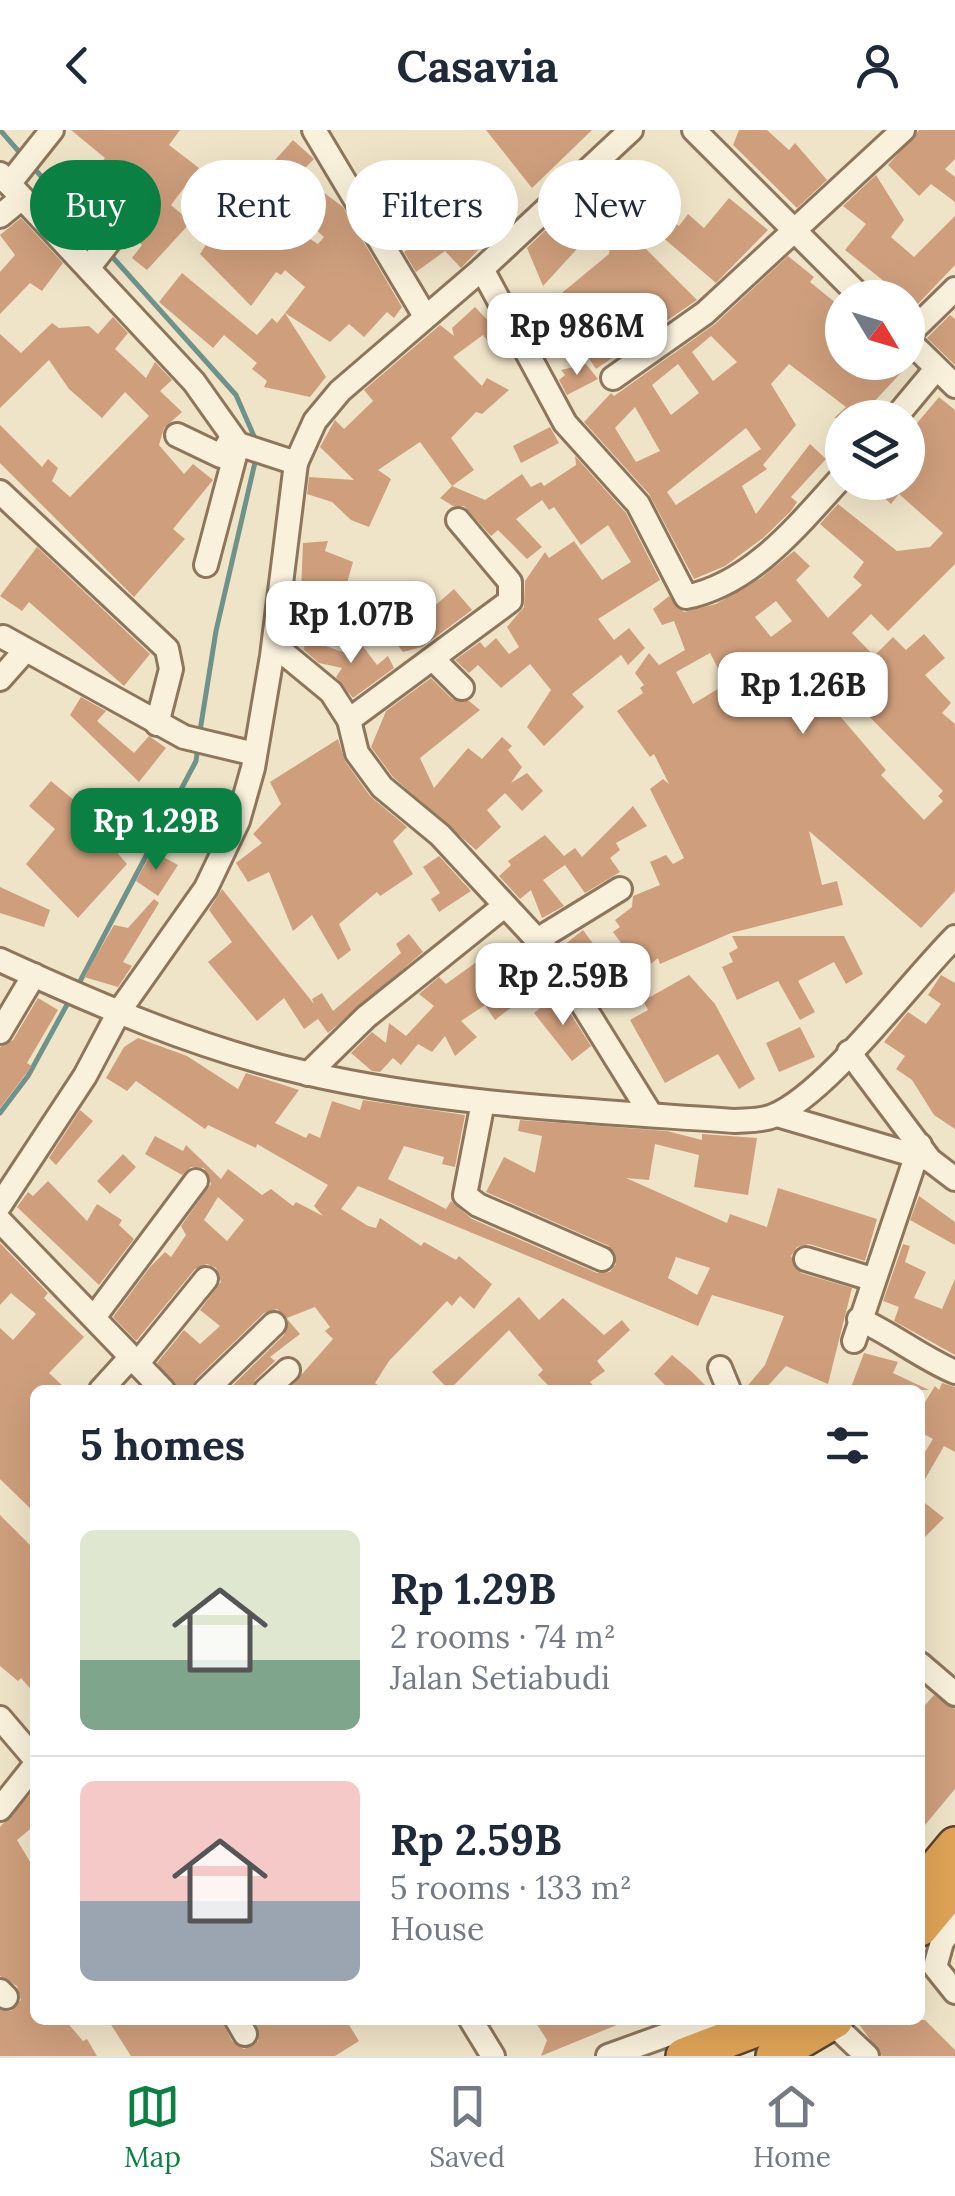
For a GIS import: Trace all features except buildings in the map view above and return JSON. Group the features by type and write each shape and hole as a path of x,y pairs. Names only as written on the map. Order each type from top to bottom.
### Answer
{"highway":[{"path":"925,1881 955,1845"},
{"path":"925,1922 955,1886"},
{"path":"684,2056 766,2025"},
{"path":"775,2056 824,2025"}],"street":[{"path":"0,216 12,183 52,130"},
{"path":"314,130 425,316"},
{"path":"0,1205 85,1076 120,1010 206,888 238,821 255,754 274,645 296,464 322,409 632,130"},
{"path":"694,130 843,280"},
{"path":"613,378 704,313 903,130"},
{"path":"12,183 98,255 239,443 271,458 296,464"},
{"path":"98,255 102,250"},
{"path":"482,268 565,423 638,504 686,597 746,572 786,539 825,496"},
{"path":"925,321 955,290"},
{"path":"925,357 955,386"},
{"path":"910,400 936,369"},
{"path":"178,435 219,456 239,443"},
{"path":"206,565 239,443"},
{"path":"0,492 167,649 171,669 156,724"},
{"path":"349,720 496,614 513,593 504,575 458,520"},
{"path":"2,637 184,737 212,747 255,754"},
{"path":"274,645 331,692 349,720 357,753 372,776 440,835 578,990 650,1114"},
{"path":"0,679 24,652"},
{"path":"433,659 462,688"},
{"path":"536,940 620,889"},
{"path":"308,1074 366,1017 503,907"},
{"path":"776,1115 849,1052 955,937"},
{"path":"0,960 217,1049 308,1074 482,1102 735,1121 776,1115 922,1153"},
{"path":"0,1032 34,976"},
{"path":"849,1052 922,1153 955,1179"},
{"path":"482,1102 466,1195 478,1205 602,1259"},
{"path":"922,1153 856,1330 905,1340 922,1358 955,1372"},
{"path":"95,1316 196,1181"},
{"path":"0,1221 158,1385"},
{"path":"806,1259 872,1279"},
{"path":"107,1385 134,1361 206,1279"},
{"path":"211,1385 274,1324"},
{"path":"720,1368 727,1385"},
{"path":"272,1385 288,1370"},
{"path":"925,1670 955,1694"},
{"path":"0,1718 30,1756"},
{"path":"0,1809 30,1769"},
{"path":"955,1924 942,1942 935,1966 955,1992"},
{"path":"474,2025 493,2056"},
{"path":"608,2056 694,2025"},
{"path":"829,2025 867,2056"}],"waterway":[{"path":"0,130 21,154"},
{"path":"108,252 236,395 257,443"},
{"path":"200,731 216,631 256,458"},
{"path":"77,987 196,761 198,747"},
{"path":"0,1113 28,1076 69,1001"}]}
